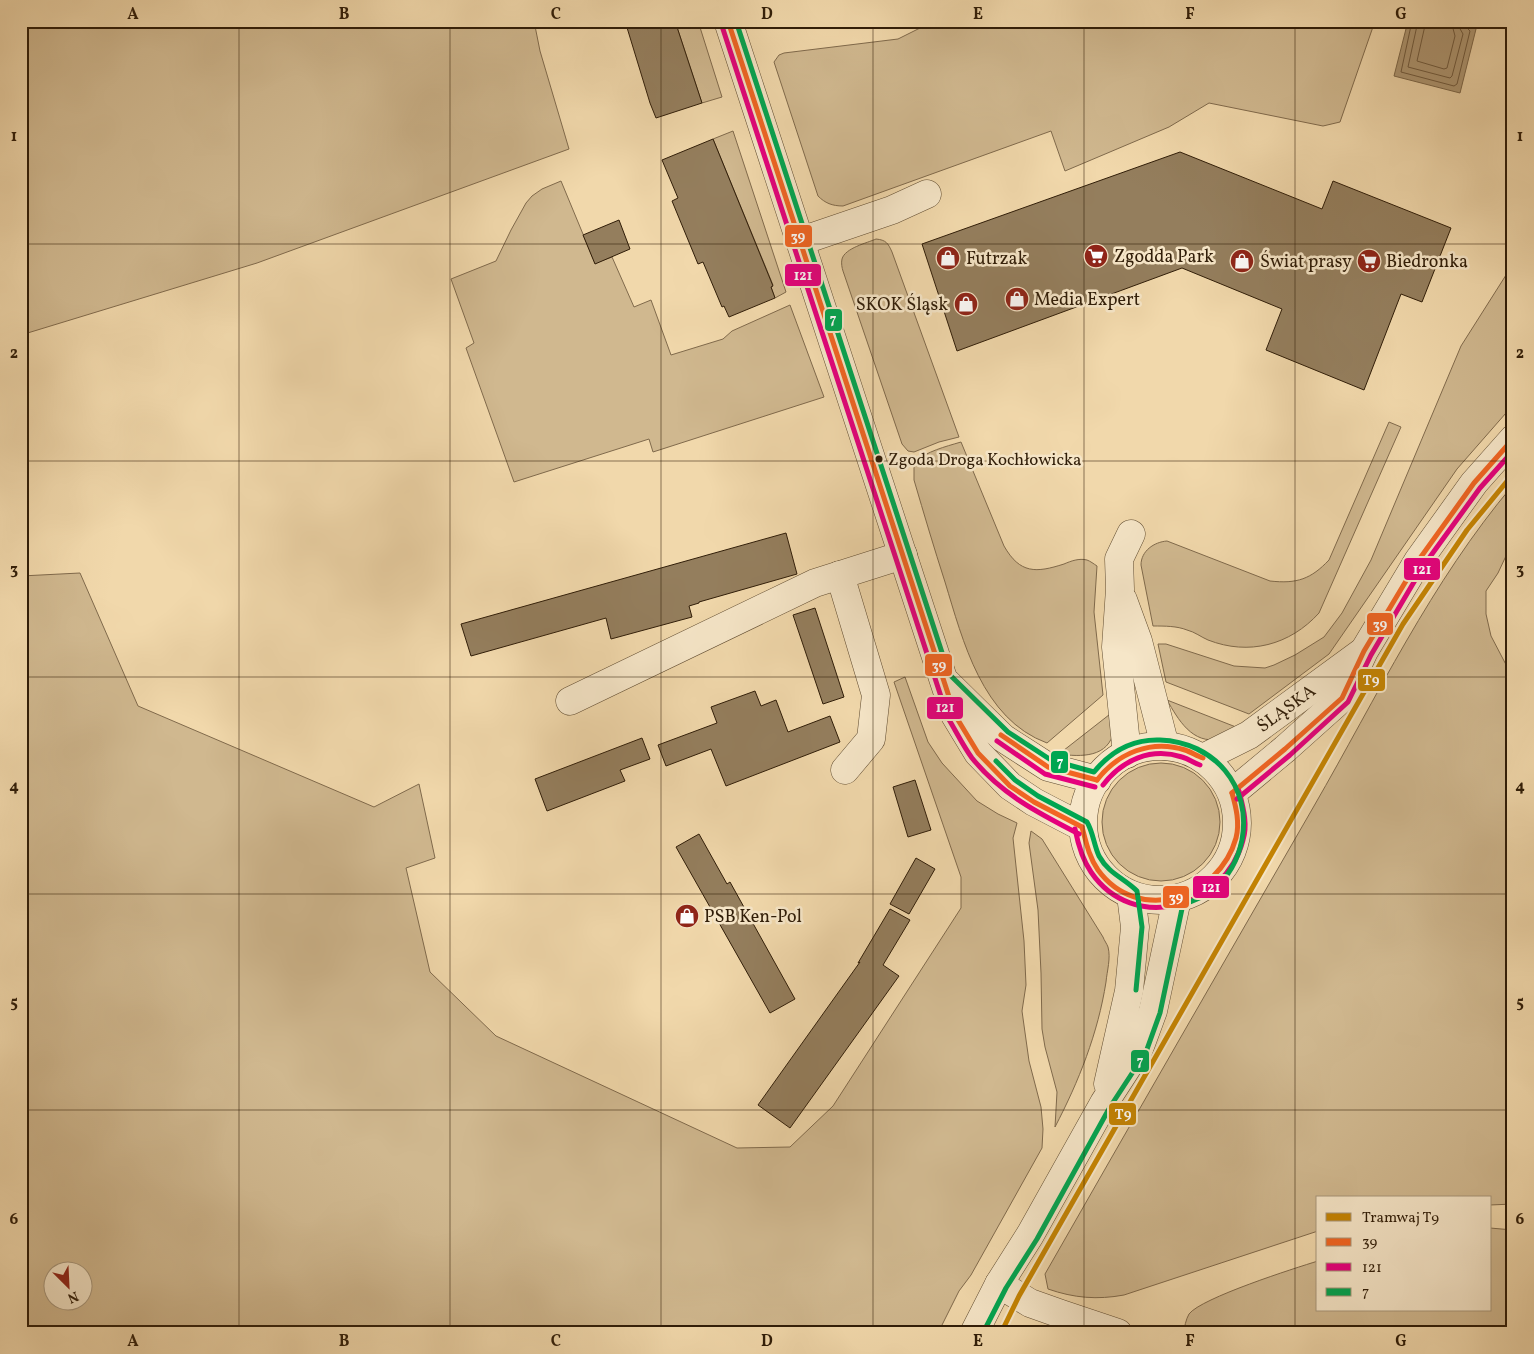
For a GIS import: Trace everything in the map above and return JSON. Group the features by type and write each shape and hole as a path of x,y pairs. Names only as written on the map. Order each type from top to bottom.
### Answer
{"street":[{"path":"728,21 955,715 978,753 1010,786 1034,802 1082,827"},
{"path":"801,241 892,210 927,194"},
{"name":"ŚLĄSKA","path":"1232,793 1342,698 1364,651 1418,561 1474,483 1513,438"},
{"path":"1127,754 1116,647 1120,589 1119,559 1132,534"},
{"path":"570,701 815,583 903,555"},
{"path":"840,575 876,695 871,739 845,770"},
{"path":"1120,589 1138,642 1165,746"},
{"name":"ŚLĄSKA","path":"1203,758 1250,734 1364,651"},
{"path":"942,678 1003,738 1048,768 1097,780"},
{"path":"1165,746 1185,750 1203,758 1220,774 1232,793 1237,815 1237,838 1229,859 1216,877 1198,891 1178,899 1154,900 1131,895 1115,886 1102,874 1091,859 1082,827 1087,801 1097,780 1110,765 1127,754 1146,748 1165,746"},
{"path":"1104,1103 1129,991 1135,927 1131,895"},
{"path":"974,1333 999,1284 1030,1235 1104,1103 1139,1049 1153,1011 1178,899"},
{"path":"999,1284 1030,1303 1118,1333"}],"shaded area":[{"path":"21,21 534,21 540,51 569,149 257,263 21,335"},
{"path":"675,21 698,21 722,97 702,103"},
{"path":"934,21 1375,21 1340,122 1323,126 1209,103 1169,127 1065,171 1051,131 843,206 832,205 826,202 818,196 774,62 779,55 784,53 898,39"},
{"path":"733,131 786,292 775,298 771,287 773,285 713,139"},
{"path":"561,181 595,263 612,257 634,307 651,300 671,355 723,339 732,331 790,305 824,397 653,452 649,439 514,482 466,348 474,343 451,279 496,261 526,203 542,189"},
{"path":"876,239 886,242 892,252 959,437 939,442 914,452 908,451 902,444 842,267 842,259 847,252"},
{"path":"1513,264 1513,405 1457,469 1329,654 1249,714 1166,682 1158,644 1166,644 1234,666 1265,668 1295,655 1324,637 1342,613 1371,560 1461,346"},
{"path":"1389,422 1401,427 1319,613 1308,624 1282,640 1253,647 1223,645 1183,629 1171,626 1153,626 1141,565 1143,555 1157,543 1167,541 1270,581 1296,581 1316,572 1329,560"},
{"path":"961,442 1004,546 1016,562 1030,569 1037,570 1081,559 1088,560 1097,566 1094,612 1103,695 1047,743 1025,732 1006,716 978,676 959,629 914,480 914,462 931,452"},
{"path":"1513,485 1513,541 1498,573 1486,591 1486,614 1491,636 1513,678 1513,1204 1492,1205 1492,1196 1316,1196 1316,1232 1124,1295 1086,1297 1048,1289 1045,1274 1314,806 1406,641 1483,522"},
{"path":"80,573 138,706 374,807 419,784 435,858 406,868 430,972 496,1036 737,1148 790,1147 833,1106 961,908 961,877 894,682 905,677 928,742 942,763 977,801 1017,823 1013,838 1024,941 1026,985 1022,1011 1029,1061 1041,1107 1042,1148 971,1275 959,1291 938,1333 21,1333 21,576"},
{"path":"1167,700 1241,729 1220,739 1210,740 1201,738 1187,729"},
{"path":"1114,711 1114,730 1111,739 1100,751 1085,755 1059,754"},
{"path":"1161,763 1183,768 1194,773 1210,789 1215,800 1220,822 1215,844 1210,855 1194,871 1183,876 1161,881 1139,876 1128,871 1112,855 1107,844 1102,822 1107,800 1112,789 1128,773 1139,768"},
{"path":"1031,831 1042,839 1103,937 1109,951 1102,1001 1093,1038 1080,1074 1055,1127 1057,1092 1042,1029 1038,910 1029,843"},
{"path":"1492,1228 1513,1230 1513,1333 1184,1333 1189,1314 1197,1307 1249,1284 1316,1262 1316,1312 1492,1312"}],"water":[{"path":"1408,21 1460,21 1477,25 1460,93 1394,76"}],"building":[{"path":"625,21 675,21 702,103 656,118"},
{"path":"713,139 773,286 771,287 775,298 729,317 724,306 722,307 703,262 698,264 672,201 678,198 662,160"},
{"name":"Zgodda Park","path":"1180,152 1322,209 1333,181 1451,228 1422,302 1401,294 1364,390 1266,350 1282,309 1182,268 957,351 922,244"},
{"path":"619,220 630,249 595,264 583,235"},
{"path":"786,533 797,574 689,606 692,617 611,639 606,618 471,656 461,624"},
{"path":"815,608 844,697 823,704 793,615"},
{"path":"755,691 761,706 776,700 788,732 830,716 840,742 726,786 711,749 666,766 658,745 717,723 711,707"},
{"path":"642,738 650,759 620,770 625,781 547,811 535,779"},
{"path":"915,780 931,830 908,837 893,787"},
{"path":"699,834 727,884 730,882 795,999 770,1013 676,847"},
{"path":"916,858 935,869 909,914 890,904"},
{"path":"890,909 910,920 883,965 899,976 790,1128 758,1105 860,962 858,963"}],"tram line":[{"name":"T9","path":"1001,1333 1019,1296 1403,624 1467,530 1513,474"}],"transit line":[{"name":"39","path":"728,21 955,715 978,753 1010,786 1034,802 1082,827"},
{"name":"7","path":"736,21 949,674 1008,732 1051,760 1094,772 1115,752 1132,744 1150,740 1179,743 1197,749 1212,758 1225,770 1235,785 1241,802 1244,820 1242,840 1232,867 1214,889 1199,898 1183,904 1160,1013 1146,1052 1110,1107 1037,1239 1006,1288 983,1333"},
{"name":"121","path":"721,23 948,718 972,758 995,782 1021,802 1079,834"},
{"name":"39","path":"1232,793 1342,698 1364,651 1418,561 1474,483 1513,439"},
{"name":"121","path":"1237,799 1290,755 1348,702 1371,655 1424,565 1480,488 1513,451"},
{"name":"39","path":"1001,735 1048,767 1097,780"},
{"name":"121","path":"997,741 1045,774 1095,787"},
{"name":"39","path":"1097,780 1115,762 1136,751 1148,748 1172,747 1185,750 1203,758"},
{"name":"121","path":"1103,785 1119,769 1138,758 1148,755 1170,754 1200,765"},
{"name":"7","path":"996,761 1015,780 1038,796 1087,822 1097,852 1103,862 1112,872 1137,891 1142,927 1136,990"},
{"name":"121","path":"1075,829 1085,862 1091,872 1109,891 1130,903 1153,907 1176,905 1198,897 1218,883 1233,864 1243,840 1245,828 1239,791"},
{"name":"39","path":"1082,827 1092,860 1098,870 1115,887 1134,897 1155,900 1176,898 1195,889 1213,876 1227,859 1236,838 1238,827 1232,793"}],"place":[{"name":"Zgodda Park","path":"1096,256"},
{"name":"Futrzak","path":"948,258"},
{"name":"Świat prasy","path":"1242,261"},
{"name":"Biedronka","path":"1369,261"},
{"name":"Media Expert","path":"1017,299"},
{"name":"SKOK Śląsk","path":"966,304"},
{"name":"Zgoda Droga Kochłowicka","path":"879,459"},
{"name":"PSB Ken-Pol","path":"687,916"}]}
